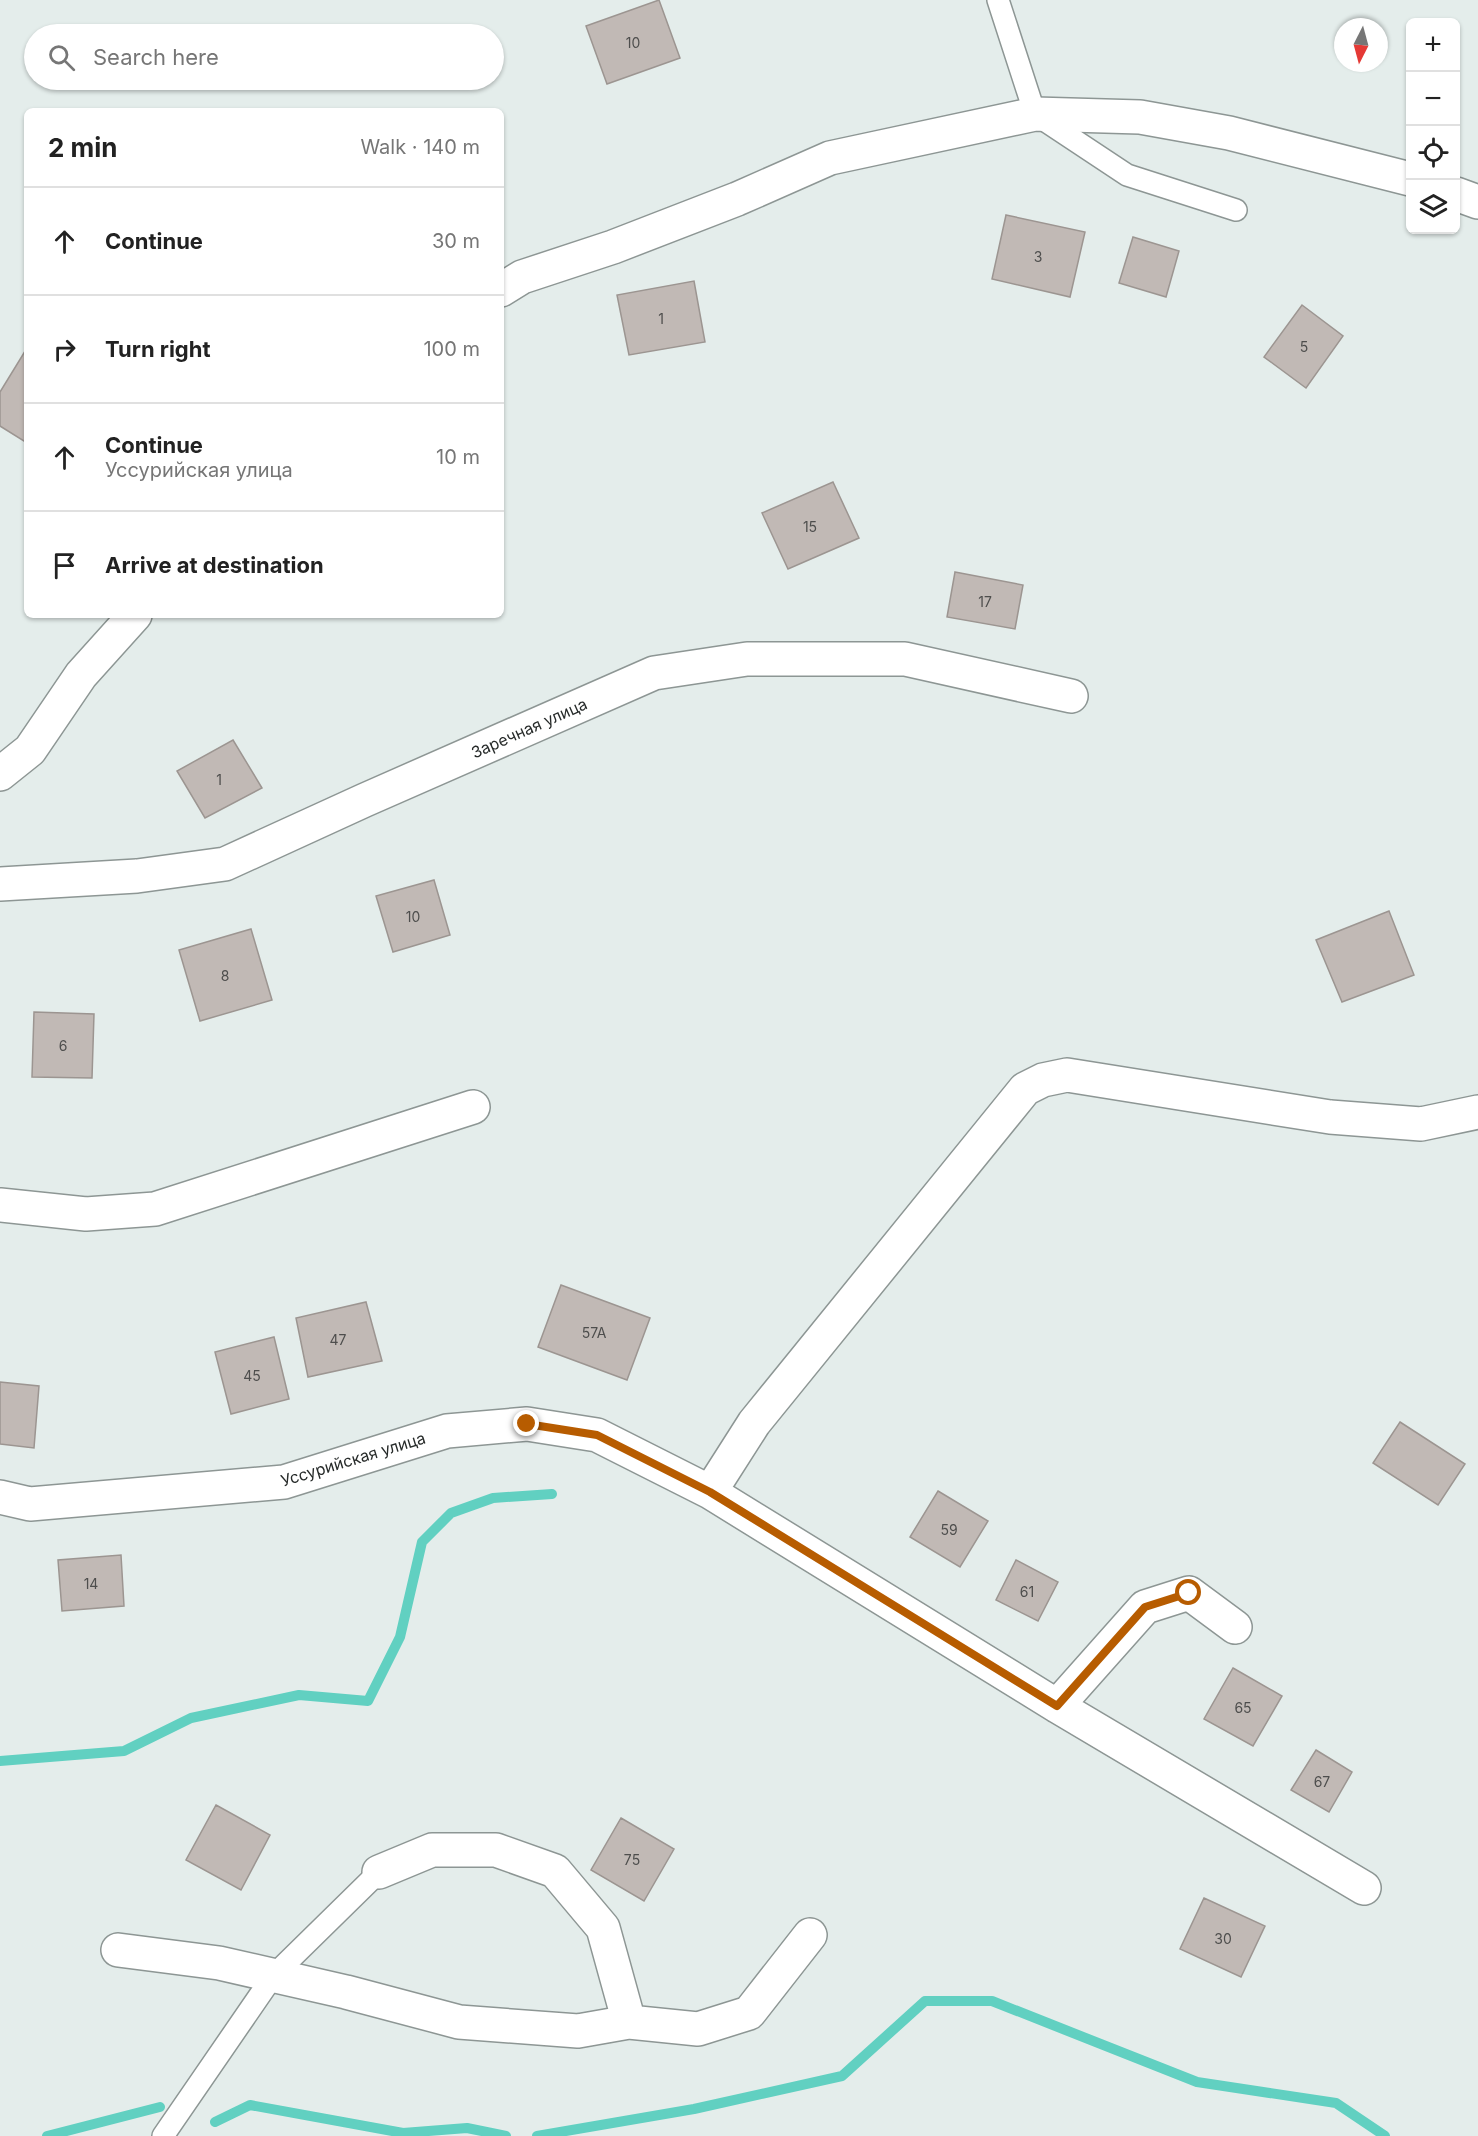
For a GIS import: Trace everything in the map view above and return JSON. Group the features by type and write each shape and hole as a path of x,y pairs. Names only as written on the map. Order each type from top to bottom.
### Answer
{"street":[{"path":"504,288 522,277 613,247 737,199 830,158 1035,114 1140,117 1240,135 1406,178"},
{"path":"1460,196 1478,202"},
{"path":"0,774 30,750 81,675 132,618"},
{"name":"Заречная улица","path":"0,884 137,876 225,864 654,673 747,659 905,659 1071,696"},
{"path":"710,1492 754,1423 1025,1089 1043,1080 1067,1075 1330,1117 1421,1125 1478,1112"},
{"path":"0,1205 86,1214 155,1209 473,1107"},
{"name":"Уссурийская улица","path":"0,1497 30,1503 284,1482 447,1431 527,1424 597,1435 710,1492 1057,1706 1364,1888"},
{"path":"1057,1706 1145,1607 1189,1593 1235,1627"},
{"path":"379,1872 432,1850 496,1850 555,1871 603,1928 628,2022"},
{"path":"118,1950 219,1963 346,1992 459,2022 578,2031 628,2022 698,2029 749,2013 810,1935"}],"lane":[{"path":"998,0 1035,114 1127,175 1236,210"},
{"path":"163,2136 273,1976 379,1872"}],"building":[{"path":"659,0 680,58 607,84 586,26"},
{"path":"1006,215 1085,232 1070,297 992,279"},
{"path":"1133,237 1179,251 1166,297 1119,283"},
{"path":"694,281 705,342 629,355 617,295"},
{"path":"1302,305 1343,336 1306,388 1264,357"},
{"path":"24,353 24,441 0,426 0,392"},
{"path":"833,482 859,538 788,569 762,513"},
{"path":"955,572 1023,585 1015,629 947,617"},
{"path":"233,740 262,788 205,818 177,771"},
{"path":"434,880 450,935 393,952 376,896"},
{"path":"1389,911 1414,975 1342,1002 1316,940"},
{"path":"251,929 272,1000 200,1021 179,950"},
{"path":"34,1012 94,1014 92,1078 32,1077"},
{"path":"561,1285 650,1318 627,1380 538,1347"},
{"path":"366,1302 382,1361 308,1377 296,1318"},
{"path":"274,1337 289,1399 231,1414 215,1352"},
{"path":"0,1382 39,1386 34,1448 0,1444"},
{"path":"1400,1422 1465,1464 1438,1505 1373,1463"},
{"path":"938,1491 988,1521 960,1567 910,1537"},
{"path":"121,1555 124,1606 62,1611 58,1560"},
{"path":"1016,1560 1058,1582 1038,1621 996,1600"},
{"path":"1233,1668 1282,1696 1253,1746 1204,1719"},
{"path":"1316,1750 1352,1772 1329,1812 1291,1790"},
{"path":"216,1805 270,1835 241,1890 186,1860"},
{"path":"621,1818 674,1849 644,1901 591,1870"},
{"path":"1204,1898 1265,1926 1241,1977 1180,1949"}],"waterway":[{"path":"0,1761 124,1751 191,1718 299,1695 368,1701 400,1637 422,1542 451,1513 493,1498 552,1494"},
{"path":"537,2136 694,2109 842,2076 925,2001 992,2001 1197,2082 1336,2103 1385,2136"},
{"path":"215,2122 250,2105 403,2133 467,2128 506,2136"},
{"path":"47,2136 160,2107"}],"route":[{"path":"527,1424 597,1435 710,1492 1057,1706 1145,1607 1189,1593"}]}
